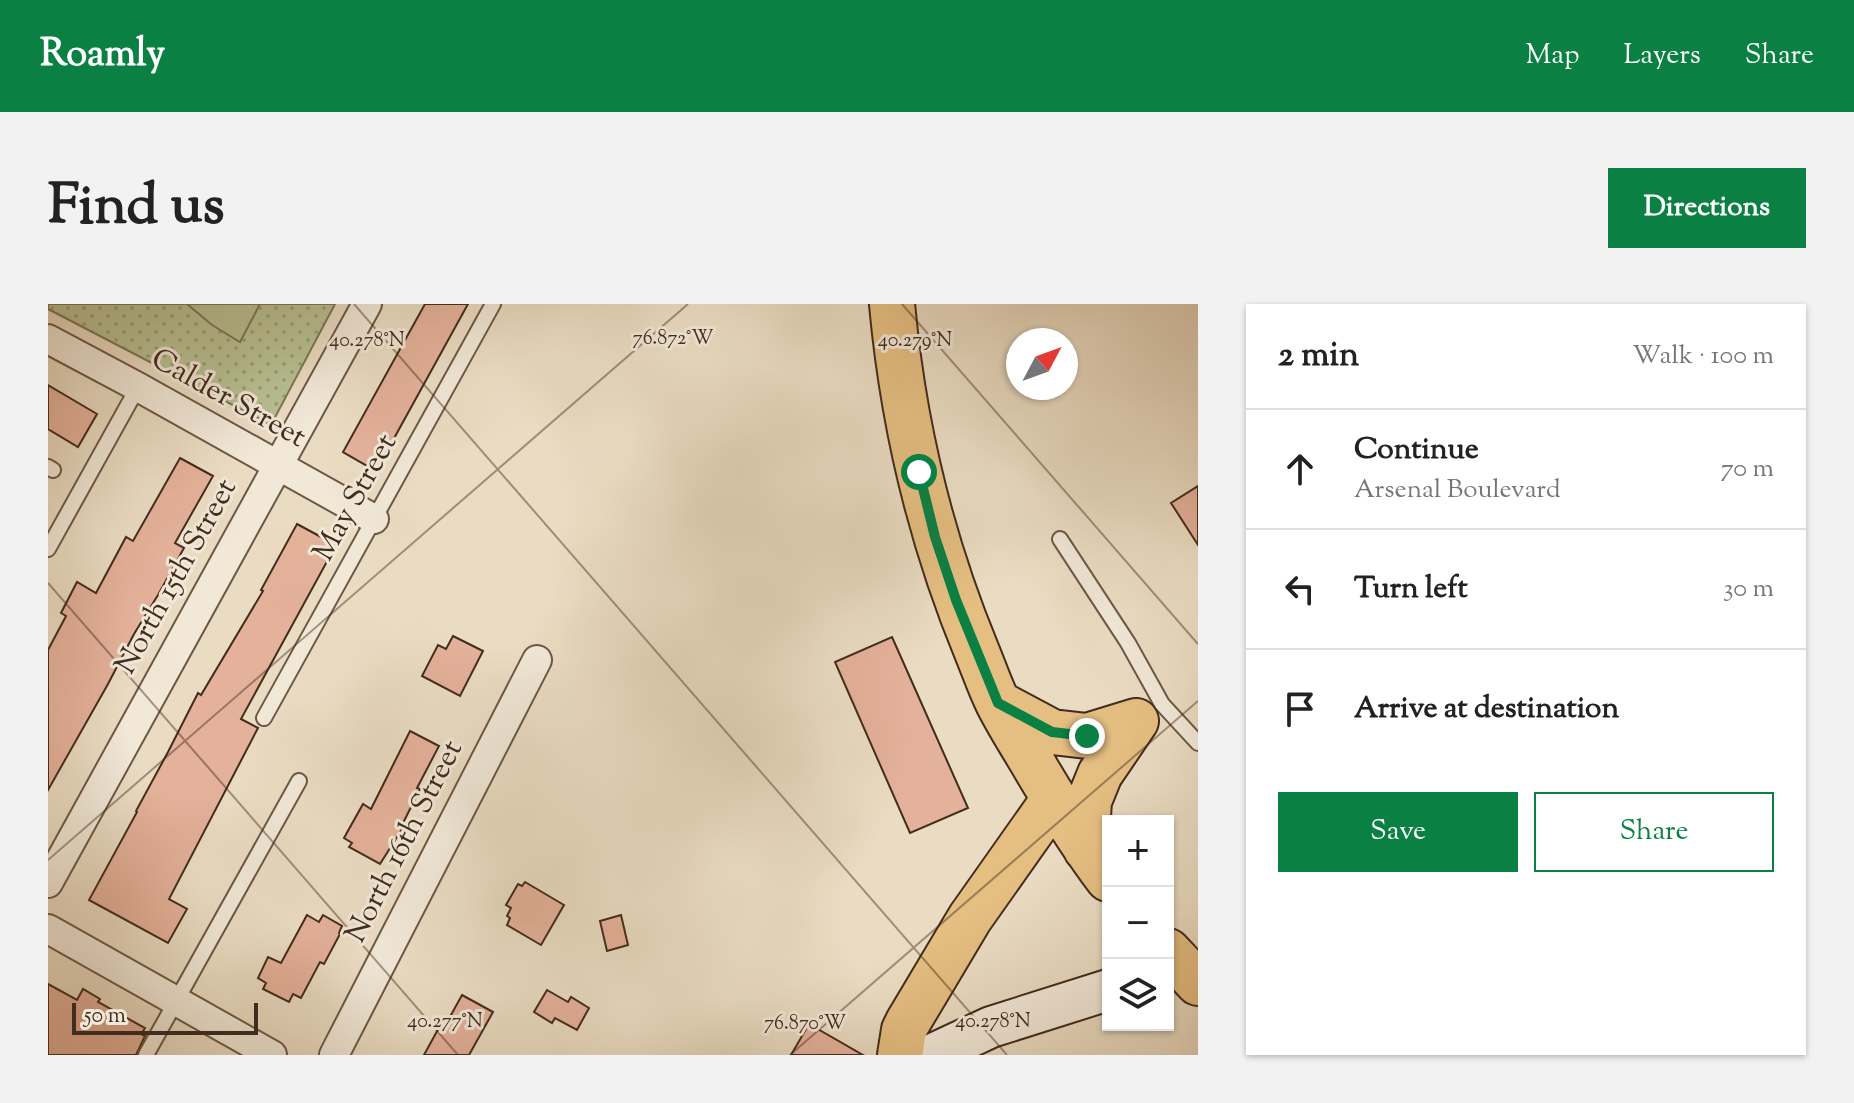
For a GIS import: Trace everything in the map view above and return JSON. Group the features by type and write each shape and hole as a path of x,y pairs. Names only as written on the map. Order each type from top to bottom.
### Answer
{"main road":[{"path":"892,304 906,413 935,537 956,600 998,703 1054,799 1097,864"},
{"path":"998,703 1052,732 1087,736 1149,712"},
{"path":"1097,864 1089,801 1100,774 1149,712"},
{"path":"900,1055 908,1022 970,918 1054,799"},
{"path":"931,1055 991,1027 1102,992"}],"street":[{"name":"North 15th Street","path":"48,883 367,304"},
{"name":"Calder Street","path":"48,339 374,519"},
{"name":"North 16th Street","path":"334,1055 537,660"},
{"path":"48,929 272,1055"}],"lane":[{"name":"May Street","path":"264,718 493,304"},
{"path":"48,549 138,387"},
{"path":"1060,539 1128,643 1149,712 1198,743"},
{"path":"146,1055 299,781"}],"green space":[{"path":"48,304 335,304 271,425 48,309"},
{"path":"187,304 260,304 240,342 212,325"}],"building":[{"path":"425,304 468,304 376,471 343,452"},
{"path":"48,385 97,414 78,447 48,429"},
{"path":"180,458 213,476 175,543 184,548 48,790 48,650 66,616 61,613 77,582 96,593 126,537 133,541"},
{"path":"1198,486 1198,545 1171,503"},
{"path":"297,524 336,545 241,719 258,728 169,899 187,909 168,943 89,900 198,693 201,695 263,591"},
{"path":"453,636 483,651 460,696 422,676 438,645 446,649"},
{"path":"892,637 968,808 910,833 835,662"},
{"path":"410,731 439,746 417,788 420,789 404,826 380,864 349,847 352,843 344,838 363,804 371,809"},
{"path":"525,882 564,905 541,945 507,925 511,908 506,905 518,884 522,886"},
{"path":"307,915 319,922 323,915 342,926 324,964 320,962 301,998 293,994 289,1002 263,989 266,983 258,978 268,957 281,963"},
{"path":"621,915 628,945 607,951 600,921"},
{"path":"48,984 77,1000 83,989 100,999 98,1002 145,1028 141,1034 145,1036 136,1055 48,1055"},
{"path":"547,990 568,1002 571,997 589,1008 577,1030 555,1018 552,1023 534,1012"},
{"path":"462,995 493,1012 469,1055 424,1055 442,1022 446,1024"},
{"path":"809,1024 863,1055 791,1055"}],"route":[{"path":"919,472 935,537 956,600 998,703 1052,732 1087,736"}]}
